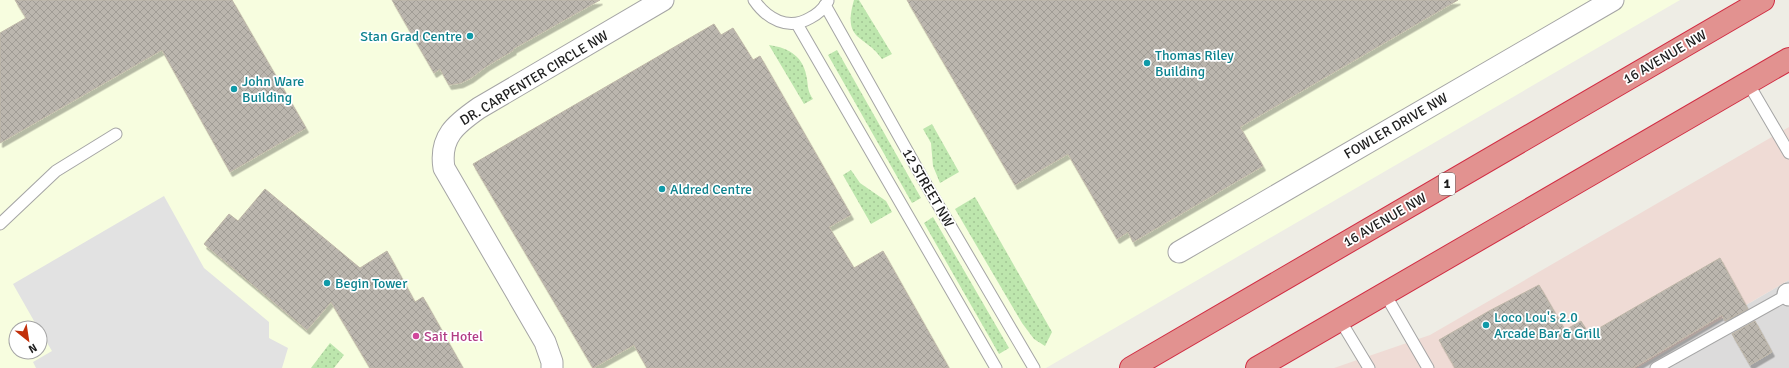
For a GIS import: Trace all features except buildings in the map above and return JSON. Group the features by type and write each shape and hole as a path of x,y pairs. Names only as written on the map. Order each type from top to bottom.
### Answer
{"highway":[{"name":"16 AVENUE NW","path":"1131,368 1763,0"},
{"path":"1257,368 1789,59"}],"street":[{"name":"DR. CARPENTER CIRCLE NW","path":"552,368 552,362 545,342 444,168 443,157 445,143 454,127 479,108 663,0"},
{"name":"FOWLER DRIVE NW","path":"1179,252 1613,0"}],"lane":[{"path":"753,0 762,12 774,20 784,24 797,24 816,15 827,3"},
{"name":"12 STREET NW","path":"827,3 930,192 1034,368"},
{"path":"797,24 996,368"},
{"path":"1748,83 1789,153"},
{"path":"0,224 56,171 116,134"},
{"path":"1385,294 1428,368"},
{"path":"1656,368 1789,294"},
{"path":"1340,320 1369,368"}],"shaded area":[{"path":"0,0 1680,0 1046,368 0,368"},
{"path":"1789,127 1789,280 1637,368 1334,368 1430,335"},
{"path":"164,196 204,268 269,322 269,338 288,348 282,368 36,368 33,362 36,360 48,360 48,353 52,351 48,344 48,320 33,320 13,284"},
{"path":"1789,280 1789,368 1637,368 1760,297"}],"green space":[{"path":"854,0 859,0 892,54 882,59 853,31 851,14"},
{"path":"769,45 783,48 799,59 803,65 808,89 813,99 804,104"},
{"path":"837,50 921,198 912,203 828,55"},
{"path":"932,124 959,172 940,183 933,166 931,143 923,129"},
{"path":"851,170 860,183 886,201 892,212 871,224 843,175"},
{"path":"975,197 1052,332 1045,346 1034,339 1022,323 955,209"},
{"path":"933,217 1009,348 999,354 924,223"},
{"path":"330,343 344,355 334,368 311,368"}],"place":[{"name":"Stan Grad Centre","path":"470,36"},
{"name":"Thomas Riley Building","path":"1147,63"},
{"name":"John Ware Building","path":"234,89"},
{"name":"Aldred Centre","path":"662,189"},
{"name":"Begin Tower","path":"327,283"},
{"name":"Loco Lou's 2.0 Arcade Bar & Grill","path":"1486,325"},
{"name":"Sait Hotel","path":"416,336"}]}
